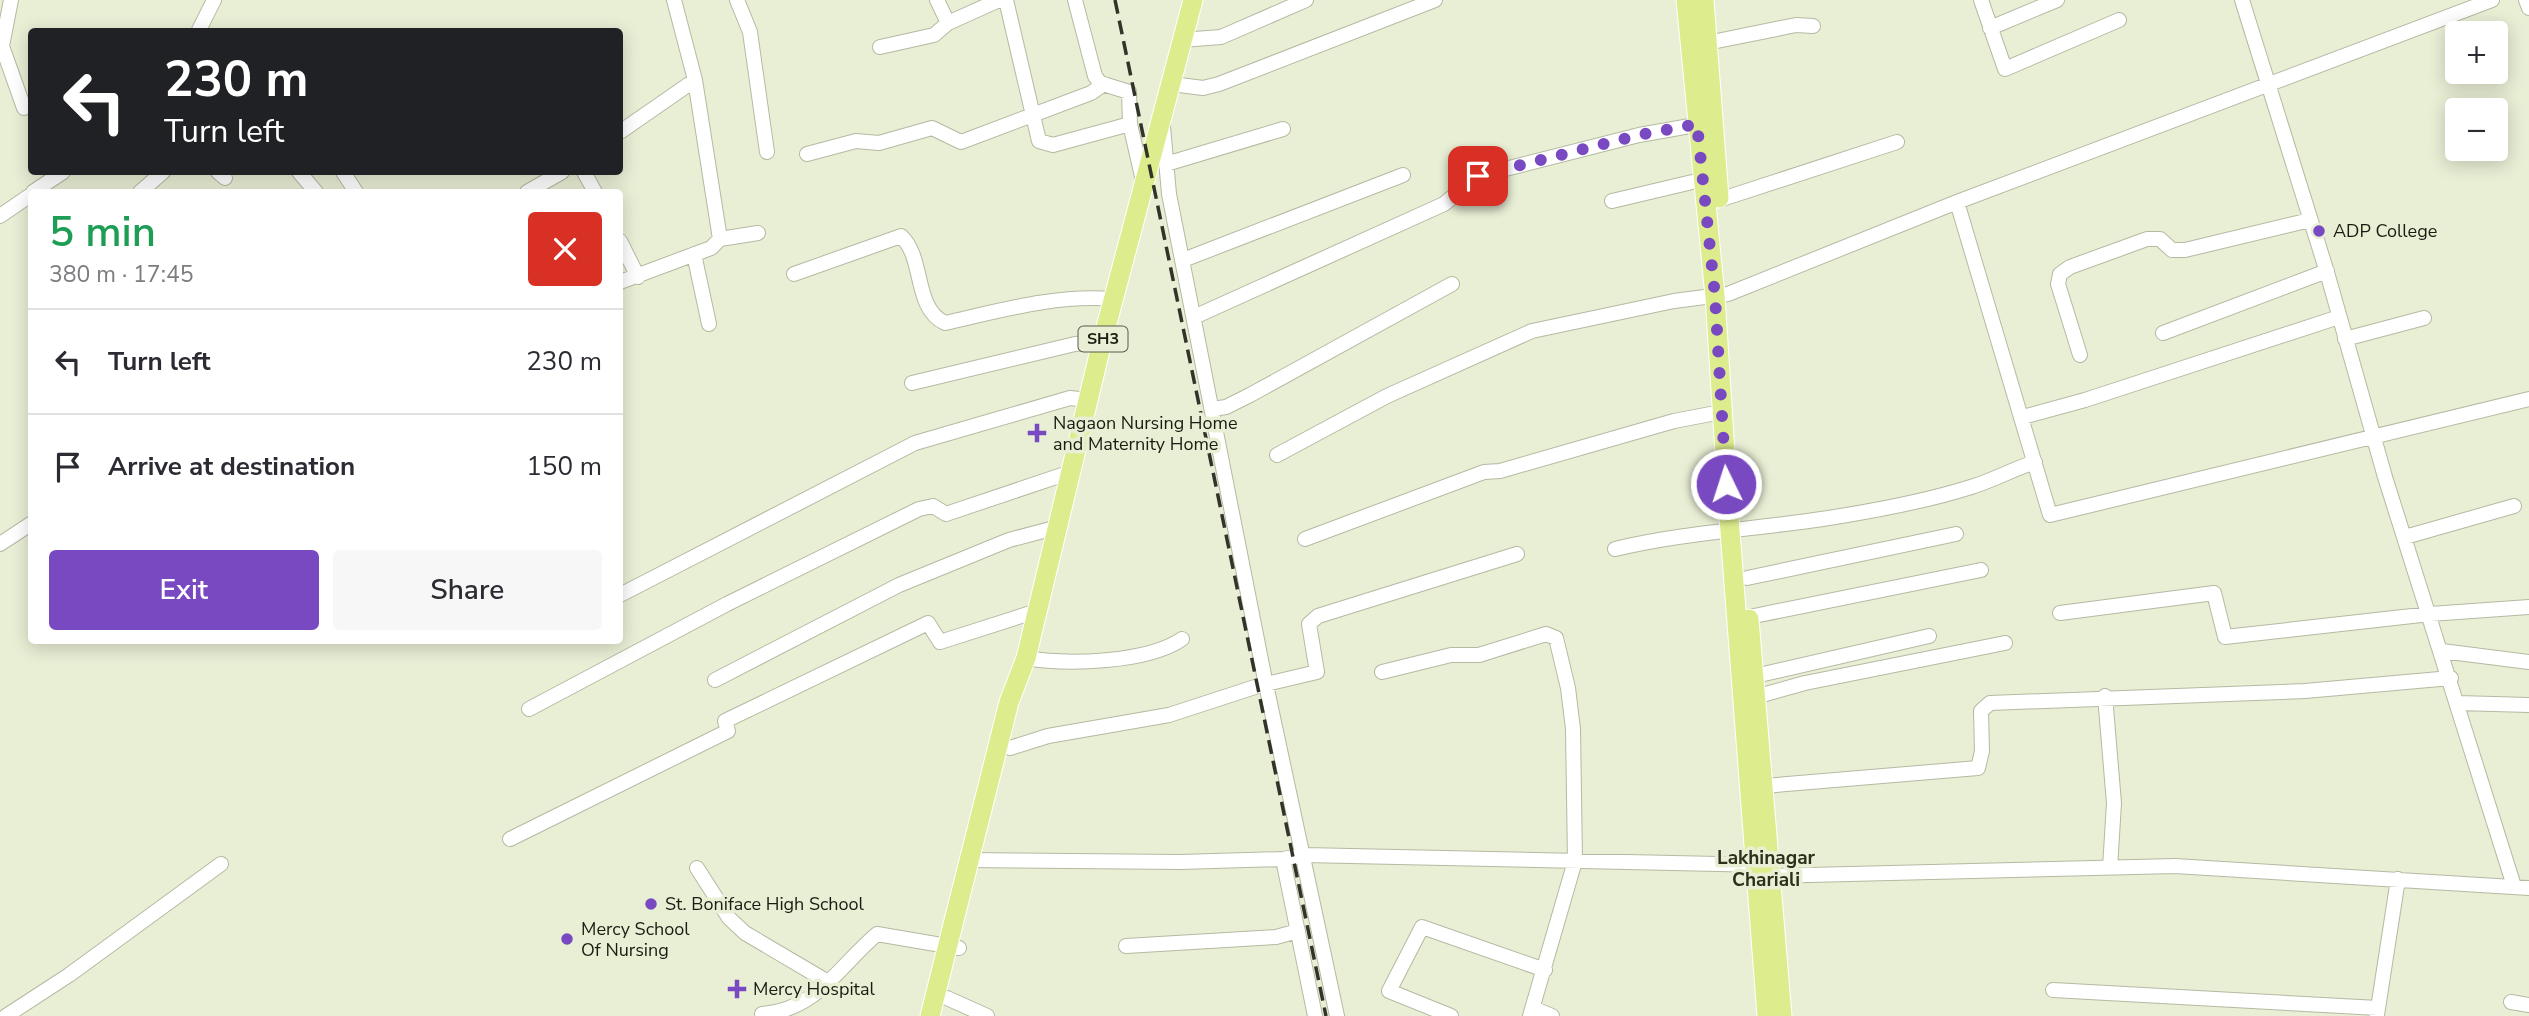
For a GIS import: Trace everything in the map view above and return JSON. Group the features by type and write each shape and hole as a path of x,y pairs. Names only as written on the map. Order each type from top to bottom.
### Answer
{"main road":[{"name":"SH3","path":"930,1016 953,947 1009,702 1020,680 1026,658 1102,342 1193,0"},
{"path":"1686,0 1719,200 1736,531 1765,869 1782,1016"},
{"path":"1704,0 1707,43 1705,179 1722,295 1721,412 1736,531 1746,578 1764,786 1767,1016"},
{"name":"SH3","path":"974,861 1010,748 1021,703 1020,680"},
{"name":"SH3","path":"944,1007 953,947"}],"street":[{"path":"11,0 2,46 24,108"},
{"path":"674,0 695,80 720,239"},
{"path":"737,0 750,32 767,152"},
{"path":"937,0 948,23"},
{"path":"880,47 934,35 948,23 999,0"},
{"path":"1006,0 1039,141 1053,145 1130,124"},
{"path":"1075,0 1096,76 1104,84 1129,92 1130,124 1144,183"},
{"path":"1182,40 1221,37 1306,0"},
{"path":"1172,84 1203,88 1219,84 1305,48 1435,0"},
{"path":"1981,0 2005,69 2119,20"},
{"path":"1990,28 2057,0"},
{"path":"974,861 1180,862 1283,859 1304,855 1575,861 1765,869 2175,866 2521,887 2404,537 2327,271 2242,0"},
{"path":"1277,455 1387,396 1532,331 1649,305 1722,295 1957,202 2492,0"},
{"path":"2526,0 2529,8"},
{"path":"200,28 210,2"},
{"path":"1707,43 1796,25 1813,26"},
{"path":"623,130 695,80"},
{"path":"807,155 856,141 879,143 932,128 961,142 1091,93 1104,84"},
{"path":"1163,117 1166,164 1183,260 1265,684 1337,1016"},
{"path":"1194,317 1444,204 1478,176 1639,135 1705,123"},
{"path":"1166,164 1283,129"},
{"path":"1719,200 1896,142"},
{"path":"38,189 59,175"},
{"path":"143,189 160,175"},
{"path":"302,175 313,189"},
{"path":"532,189 557,175"},
{"path":"1183,260 1402,175"},
{"path":"1612,201 1705,179"},
{"path":"0,216 28,196"},
{"path":"1957,202 2050,515 2529,399"},
{"path":"2080,355 2058,284 2060,274 2070,267 2147,239 2160,239 2172,250 2185,250 2310,220"},
{"path":"623,281 711,248 720,239 758,233"},
{"path":"794,274 901,236 910,244 922,291 936,319 945,323 1020,306 1092,297 1113,299"},
{"path":"623,247 638,277"},
{"path":"694,254 709,324"},
{"path":"2163,333 2327,271"},
{"path":"1212,409 1226,407 1250,395 1452,284"},
{"path":"2023,417 2085,400 2339,317"},
{"path":"2345,339 2424,318"},
{"path":"912,383 1075,344 1102,342"},
{"path":"623,593 915,443 1070,398 1088,400"},
{"path":"1305,539 1483,472 1500,471 1674,421 1721,412"},
{"path":"1615,549 1663,537 1736,531 1844,515 1957,491 2035,462"},
{"path":"529,709 727,604 919,509 933,506 946,514 1071,472"},
{"path":"2404,537 2515,506"},
{"path":"0,544 28,526"},
{"path":"715,680 899,585 1009,540 1058,527"},
{"path":"1746,578 1956,534"},
{"path":"1010,748 1048,736 1169,715 1265,684 1317,672 1310,624 1318,616 1517,554"},
{"path":"1749,617 1981,569"},
{"path":"2060,613 2214,593 2225,637 2430,614 2529,607"},
{"path":"510,839 728,731 725,721 928,623 940,642 1037,611"},
{"path":"1382,672 1451,655 1479,655 1546,634 1556,638 1568,688 1573,729 1575,861 1532,1012 1552,1016"},
{"path":"1755,676 1929,636"},
{"path":"1026,658 1052,662 1092,662 1135,655 1174,644 1182,639"},
{"path":"1755,696 1818,680 2005,643"},
{"path":"2442,651 2529,662"},
{"path":"1764,786 1978,768 1982,751 1981,711 1990,703 2105,696 2305,691 2451,678"},
{"path":"2105,696 2114,803 2110,868"},
{"path":"2458,703 2529,705"},
{"path":"1283,859 1315,1016"},
{"path":"6,1016 69,975 221,864"},
{"path":"697,868 729,918 745,933 828,982"},
{"path":"2053,990 2377,1012 2398,879"},
{"path":"1451,1016 1389,990 1422,927 1545,970"},
{"path":"1126,946 1276,937 1298,931"},
{"path":"762,1014 786,1013 828,982 877,934 899,935 953,947"},
{"path":"2511,1002 2529,1005"},
{"path":"944,1007 987,1016"}],"railway":[{"path":"1115,0 1326,1016"}],"place":[{"name":"ADP College","path":"2319,231"},
{"name":"Nagaon Nursing Home and Maternity Home","path":"1037,433"},
{"name":"St. Boniface High School","path":"651,904"},
{"name":"Mercy School Of Nursing","path":"567,939"},
{"name":"Mercy Hospital","path":"737,989"}],"district":[{"name":"Lakhinagar Chariali","path":"1766,869"}],"route":[{"path":"1478,176 1639,135 1697,124 1705,179 1715,296 1726,484"}]}
